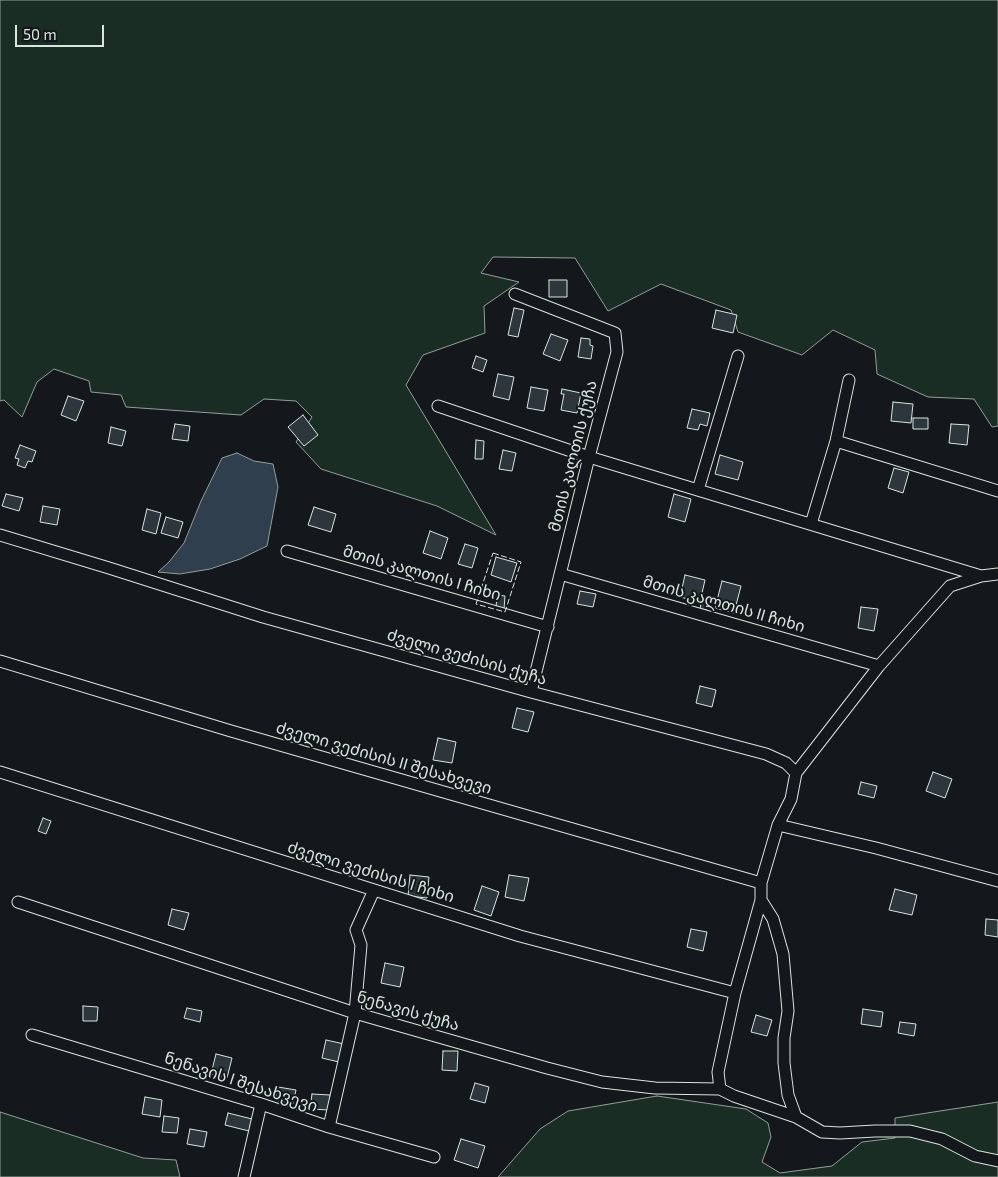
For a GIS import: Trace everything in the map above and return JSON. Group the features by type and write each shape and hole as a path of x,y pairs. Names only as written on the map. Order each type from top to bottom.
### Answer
{"street":[{"name":"მთის კალთის ქუჩა","path":"515,294 615,333 617,352 531,692"},
{"path":"698,490 738,356"},
{"path":"811,524 836,441 849,380"},
{"path":"438,406 589,457 981,576"},
{"path":"836,441 998,491"},
{"name":"ძველი ვეძისის ქუჩა","path":"0,535 263,618 766,754 786,763 796,773"},
{"name":"მთის კალთის I ჩიხი","path":"287,551 548,626"},
{"name":"მთის კალთის II ჩიხი","path":"560,574 879,666"},
{"path":"720,1089 718,1072 735,993 761,900 761,883 778,825 791,799 796,773 879,666 950,586 981,576 998,574"},
{"name":"ძველი ვეძისის II შესახვევი","path":"0,661 231,731 761,883"},
{"name":"ძველი ვეძისის I ჩიხი","path":"0,772 520,936 735,993"},
{"path":"778,825 876,848 998,881"},
{"name":"ნენავის I შესახვევი","path":"32,1035 261,1104 329,1128 355,1013 361,945 356,930 374,890"},
{"path":"761,900 773,920 783,954 788,1011 784,1038 784,1063 788,1095 796,1117 822,1132 910,1131 942,1139 975,1156 998,1160"},
{"name":"ნენავის ქუჩა","path":"18,902 355,1013 547,1068 602,1082 655,1088 720,1089 734,1096 796,1117"},
{"path":"244,1177 261,1104"},
{"path":"329,1128 434,1157"}],"green space":[{"path":"0,0 998,0 998,426 992,427 974,399 928,397 877,374 875,350 833,330 802,355 738,332 731,310 661,284 608,311 575,258 493,257 481,273 519,282 484,306 485,333 423,355 406,385 496,535 437,506 321,469 296,442 312,417 296,401 264,399 241,415 126,407 121,395 91,392 89,381 54,369 37,382 22,417 4,400 0,401"},
{"path":"657,1096 746,1109 768,1123 771,1137 762,1162 780,1173 832,1166 862,1142 895,1138 895,1118 998,1102 998,1177 498,1177 540,1129 568,1111"},
{"path":"0,1112 143,1158 176,1160 180,1177 0,1177"}],"water":[{"path":"237,453 254,461 273,464 278,487 267,546 240,559 210,569 180,574 158,572 169,562 184,543 201,501 222,458"}],"building":[{"path":"549,280 567,280 567,297 549,297"},
{"path":"514,308 524,310 518,337 508,335"},
{"path":"716,310 737,315 733,333 712,328"},
{"path":"551,334 568,340 560,361 543,354"},
{"path":"581,338 590,339 590,345 593,346 591,359 578,357"},
{"path":"476,356 487,360 483,372 472,368"},
{"path":"498,374 514,377 509,400 493,396"},
{"path":"531,387 548,390 544,411 527,408"},
{"path":"562,389 581,393 577,413 561,410 564,394 561,394"},
{"path":"68,396 84,401 76,421 61,415"},
{"path":"893,402 913,404 911,423 891,421"},
{"path":"692,409 710,413 707,426 700,424 698,430 687,428"},
{"path":"303,415 318,435 304,446 288,427"},
{"path":"913,418 928,418 928,429 913,429"},
{"path":"175,424 190,426 188,441 172,439"},
{"path":"951,424 969,425 967,445 949,443"},
{"path":"111,427 126,431 122,446 108,443"},
{"path":"476,440 484,441 483,459 475,459"},
{"path":"20,445 36,451 32,462 28,461 25,468 17,465 19,459 15,458"},
{"path":"503,450 516,453 512,471 499,469"},
{"path":"720,455 743,462 738,480 715,474"},
{"path":"894,468 909,472 903,493 888,488"},
{"path":"6,494 23,498 19,511 2,506"},
{"path":"674,494 691,499 685,522 668,517"},
{"path":"43,506 60,509 57,525 40,522"},
{"path":"314,507 336,514 331,532 308,525"},
{"path":"147,509 161,513 156,534 142,530"},
{"path":"166,517 183,522 178,538 161,533"},
{"path":"430,531 448,538 441,559 423,553"},
{"path":"465,544 478,548 472,568 458,564"},
{"path":"496,557 517,563 511,582 491,575"},
{"path":"685,575 705,580 700,602 680,597"},
{"path":"722,581 741,586 734,613 715,608"},
{"path":"580,591 596,594 593,607 577,604"},
{"path":"497,595 505,596 504,609 496,608"},
{"path":"702,598 708,599 706,610 700,609"},
{"path":"861,607 878,609 874,631 858,628"},
{"path":"700,686 716,690 712,707 696,703"},
{"path":"517,708 534,712 528,732 512,728"},
{"path":"438,738 456,742 452,763 433,760"},
{"path":"933,772 952,779 945,798 926,791"},
{"path":"861,782 877,786 874,798 858,794"},
{"path":"43,818 51,821 46,834 38,831"},
{"path":"410,875 429,877 427,898 408,896"},
{"path":"509,875 529,878 524,901 505,897"},
{"path":"482,886 499,892 491,916 474,910"},
{"path":"895,889 917,895 912,915 889,910"},
{"path":"172,909 189,913 184,930 168,925"},
{"path":"986,919 998,920 998,937 985,935"},
{"path":"691,929 707,932 703,951 687,947"},
{"path":"385,963 404,967 400,987 381,983"},
{"path":"83,1006 98,1007 97,1021 83,1021"},
{"path":"187,1008 202,1011 200,1022 184,1018"},
{"path":"863,1009 883,1012 881,1027 861,1024"},
{"path":"756,1015 772,1020 767,1036 751,1032"},
{"path":"900,1022 916,1024 914,1036 898,1033"},
{"path":"326,1040 344,1044 339,1062 322,1058"},
{"path":"443,1051 458,1051 457,1071 442,1070"},
{"path":"216,1054 232,1058 227,1078 211,1074"},
{"path":"475,1083 489,1087 485,1103 470,1099"},
{"path":"278,1087 296,1090 293,1104 275,1100"},
{"path":"312,1094 330,1095 329,1110 310,1109"},
{"path":"145,1097 162,1100 160,1117 142,1114"},
{"path":"228,1113 252,1119 249,1131 225,1125"},
{"path":"164,1116 179,1118 177,1133 162,1132"},
{"path":"190,1129 207,1132 204,1147 187,1144"},
{"path":"461,1139 485,1146 478,1168 454,1160"}],"fence":[{"path":"493,553 521,562 505,612 476,604 493,553"}]}
